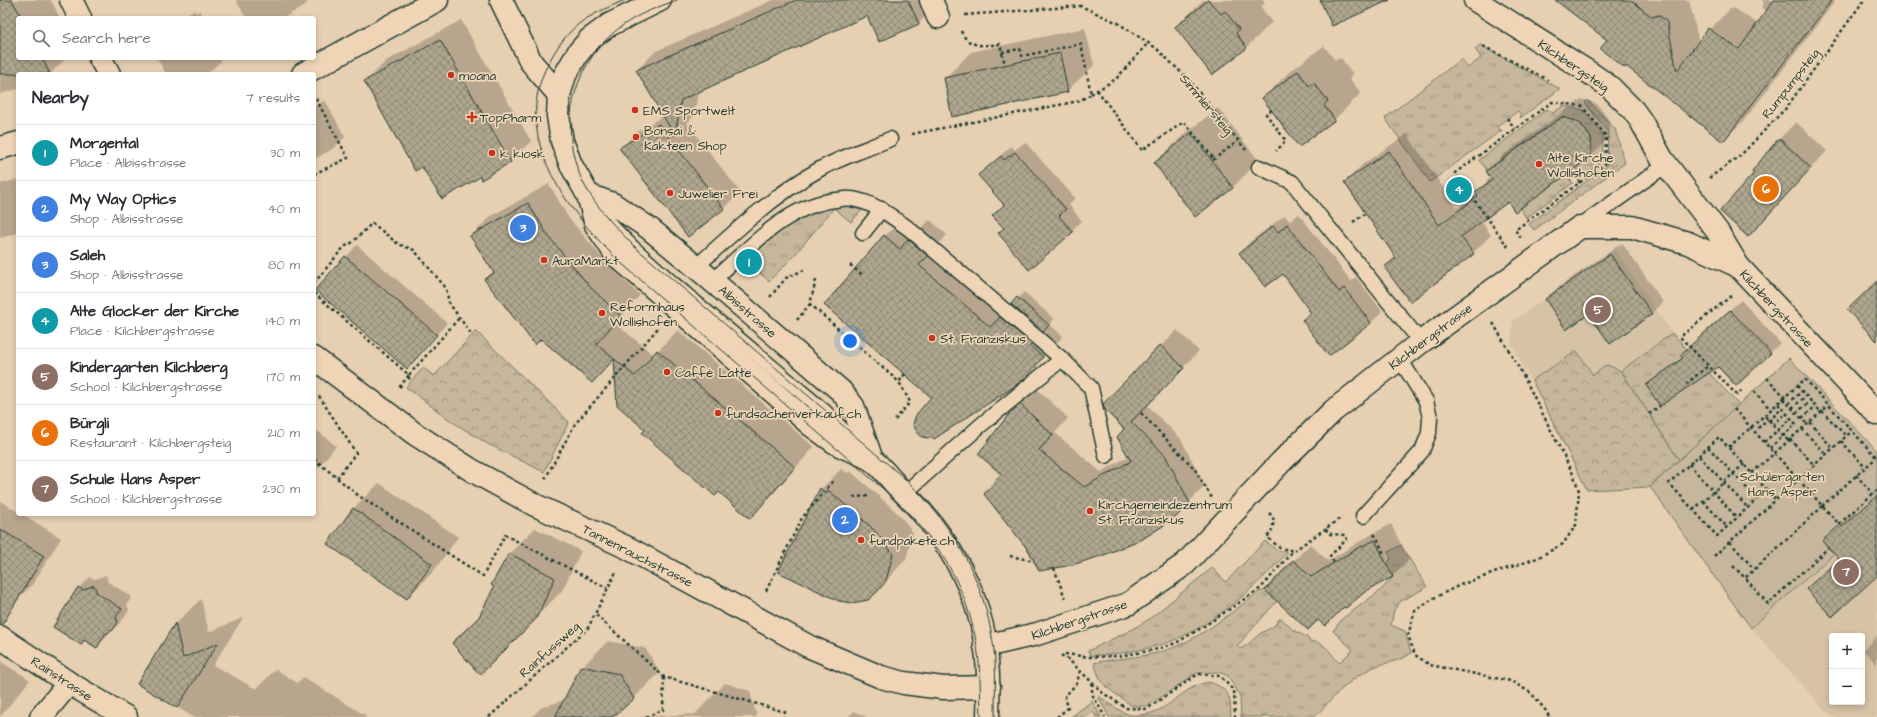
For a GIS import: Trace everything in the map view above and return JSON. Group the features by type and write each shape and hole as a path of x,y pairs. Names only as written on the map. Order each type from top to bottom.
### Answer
{"street":[{"path":"71,0 79,16"},
{"path":"307,72 437,0"},
{"path":"501,0 531,62 559,95"},
{"name":"Albisstrasse","path":"660,0 609,25 590,39 578,53 565,75 559,95 558,116 562,141 571,165 588,195 596,225 616,256 811,425 836,443 872,460 926,516 944,541 971,590 982,626 985,646 989,687 988,717"},
{"name":"Kilchbergsteig","path":"1474,0 1610,87 1641,121 1666,165 1717,231 1738,266"},
{"path":"101,60 108,72"},
{"path":"0,148 16,144"},
{"name":"Albisstrasse","path":"588,195 613,204 628,214 696,267 841,391 853,406 872,460"},
{"name":"Kilchbergstrasse","path":"985,646 1043,632 1128,604 1185,564 1282,461 1333,411 1420,342 1580,227 1632,227 1688,244 1738,266 1877,414"},
{"name":"Tannenrauchstrasse","path":"316,360 415,434 473,471 536,505 628,548 808,646 881,677 904,683 943,688 989,687"},
{"name":"Rainstrasse","path":"0,637 69,683 126,717"},
{"path":"41,717 69,683"}],"lane":[{"path":"696,267 750,218 792,188 821,169 890,139"},
{"path":"1580,227 1666,165"},
{"path":"1259,166 1292,182 1420,342"},
{"path":"722,272 757,240 793,214 828,201 851,198 882,209 908,228 1062,359 1091,388 1106,456"},
{"path":"863,233 882,209"},
{"path":"905,493 981,425 1062,359"},
{"path":"1363,516 1422,451 1430,433 1430,417 1426,401 1400,359"}],"path":[{"name":"Rumpumpsteig","path":"1708,178 1740,156 1786,108 1864,0"},
{"name":"Simmlersteig","path":"934,8 1081,6 1118,23 1156,48 1190,81 1259,166"},
{"path":"970,42 982,47 1000,44 1005,65"},
{"path":"890,139 1079,101 1116,79 1148,43"},
{"path":"1002,52 1020,49 1022,56 1081,44 1091,94"},
{"path":"1483,46 1550,81"},
{"path":"1098,90 1142,150 1184,122 1213,160 1238,141"},
{"path":"316,99 348,158 316,173"},
{"path":"1582,106 1584,99"},
{"path":"1508,248 1455,173 1552,102 1582,106 1606,136 1605,164 1515,230 1522,240"},
{"path":"1259,166 1286,141 1266,114 1272,110"},
{"path":"1507,118 1515,129"},
{"path":"1571,171 1580,183"},
{"path":"316,281 344,247 353,242 372,223 398,244 414,250 446,288 448,303 472,335"},
{"path":"850,265 864,276"},
{"path":"767,301 786,278 804,270"},
{"path":"793,324 810,304 816,280"},
{"path":"316,295 409,376 411,380"},
{"path":"1734,295 1680,336 1737,396 1743,389"},
{"path":"810,304 899,382 910,402 895,420"},
{"path":"398,390 460,317"},
{"path":"1492,322 1522,373 1574,476 1579,491 1576,525 1562,544 1537,558 1460,585 1434,598 1415,611 1408,635 1415,655 1430,665 1511,681 1531,693 1548,712 1549,717"},
{"path":"545,479 575,424 658,328"},
{"path":"1686,384 1708,366"},
{"path":"899,382 905,374"},
{"path":"1767,378 1796,413 1809,423 1833,449"},
{"path":"1729,447 1805,379 1876,458 1745,578"},
{"path":"1797,386 1810,401 1846,436"},
{"path":"1754,391 1771,410"},
{"path":"1788,404 1802,391"},
{"path":"318,396 356,453 337,478"},
{"path":"1792,408 1806,396"},
{"path":"1796,413 1810,401"},
{"path":"1770,448 1796,424 1778,404"},
{"path":"1752,473 1829,405"},
{"path":"1649,414 1660,406"},
{"path":"1802,418 1816,406"},
{"path":"1758,428 1782,408"},
{"path":"1734,409 1839,524 1877,490"},
{"path":"1141,413 1194,468 1213,500"},
{"path":"1774,425 1787,413"},
{"path":"1765,416 1783,436 1790,440 1814,465"},
{"path":"1764,442 1791,419"},
{"path":"1802,429 1826,454"},
{"path":"1714,556 1852,431"},
{"path":"1767,490 1717,536 1669,483 1720,436 1776,500"},
{"path":"1841,441 1865,467"},
{"path":"1708,447 1757,499"},
{"path":"1699,456 1748,508"},
{"path":"316,461 359,496 483,576 505,535 607,588"},
{"path":"1689,464 1737,518"},
{"path":"1693,510 1744,464"},
{"path":"1856,475 1873,494"},
{"path":"766,591 802,518 834,480"},
{"path":"1703,501 1727,527"},
{"path":"1265,509 1273,517 1271,533 1267,537 1281,549 1289,549 1292,552"},
{"path":"1235,717 1234,692 1220,676 1198,674 1147,709 1126,708 1103,693 1069,660 1059,654 1090,657 1119,656 1154,650 1176,643 1203,627 1261,588 1292,552 1325,529"},
{"path":"1730,542 1754,569"},
{"path":"1733,566 1768,604 1828,548"},
{"path":"1010,556 1034,561"},
{"name":"Rainfussweg","path":"489,717 588,628 596,615 607,588 620,565"},
{"path":"1054,568 1066,602"},
{"path":"596,615 664,677 785,712 784,717"},
{"path":"1057,717 1068,708 1065,696 1077,683 1080,671"},
{"path":"646,717 663,710 664,677"},
{"path":"1092,682 1092,694 1105,717"}],"shaded area":[{"path":"1615,250 1672,333 1621,372 1679,460 1650,487 1587,490 1511,343 1513,321"},
{"path":"1877,515 1877,717 1831,717 1751,628"}],"green space":[{"path":"1480,45 1560,89 1520,118 1521,115 1518,111 1497,126 1499,130 1502,130 1430,182 1385,118 1461,59 1468,68 1481,58 1475,49"},
{"path":"1586,101 1589,101 1615,129 1625,163 1534,230 1529,224 1607,166 1608,132 1585,103"},
{"path":"1563,106 1583,110 1603,135 1602,162 1581,177 1578,169 1567,177 1573,183 1526,218 1520,208 1591,157 1591,138 1580,122 1562,117 1487,170 1479,160 1547,109 1553,113"},
{"path":"838,204 862,210 851,222 834,208 791,259 769,281 753,267 756,263 751,258 760,248 780,232 802,218"},
{"path":"476,331 569,422 544,472 488,444 451,421 406,387 423,368 434,376"},
{"path":"1672,333 1739,405 1679,460 1621,371"},
{"path":"1577,351 1593,375 1607,365 1621,371 1679,460 1650,487 1587,490 1532,380"},
{"name":"Schülergarten Hans Asper","path":"1789,358 1877,451 1877,515 1751,628 1650,487"},
{"path":"1265,541 1278,551 1285,551 1287,553 1248,592 1202,626 1169,642 1150,648 1130,652 1091,656 1088,651 1148,620 1212,568 1226,582"},
{"path":"1401,545 1427,587 1401,601 1394,610 1391,625 1405,631 1411,653 1398,660 1374,667 1357,677 1335,696 1315,717 1241,717 1240,696 1228,676 1219,672 1197,673 1148,706 1132,706 1106,687 1100,679 1094,663 1152,654 1187,642 1224,618 1259,592 1265,590 1277,601 1237,646 1240,649 1261,633 1273,627 1279,619 1282,619 1293,630 1308,638 1310,642 1323,645 1339,663 1353,650 1333,631 1342,619 1381,590 1393,577 1387,565 1391,558 1388,552"},
{"path":"1210,682 1226,691 1230,704 1231,717 1109,717 1098,696 1128,714 1147,714 1166,706 1200,684"},
{"path":"1092,701 1101,717 1096,717 1093,712 1086,717 1071,717"}],"building":[{"path":"0,0 12,0 21,16 16,16 16,60 43,60 49,72 16,72 16,74 0,74"},
{"path":"796,0 908,0 919,24 879,42 867,16 681,100 675,136 636,70"},
{"path":"1208,0 1221,14 1225,11 1239,29 1236,33 1247,48 1212,75 1175,27"},
{"path":"1320,0 1390,0 1332,26"},
{"path":"1555,0 1631,0 1652,17 1659,15 1667,22 1677,71 1708,28 1739,49 1774,0 1832,0 1723,142 1626,66 1625,68 1600,49 1607,40"},
{"path":"440,40 511,162 481,180 480,177 442,199 422,167 415,171 364,81"},
{"path":"1060,53 1068,92 952,117 944,78"},
{"path":"1298,71 1309,86 1314,83 1328,101 1324,105 1335,120 1299,147 1262,98"},
{"path":"1562,117 1579,122 1591,138 1591,157 1515,212 1508,202 1461,237 1474,254 1410,302 1384,267 1396,258 1344,182 1389,151 1439,225 1478,196 1475,192 1492,180 1486,171"},
{"path":"659,124 724,209 688,237 619,148"},
{"path":"1191,133 1233,188 1195,217 1154,163"},
{"path":"1779,138 1811,168 1748,237 1720,211 1754,173 1752,171"},
{"path":"1015,152 1066,209 1059,216 1073,232 1029,270 998,233 1004,228 992,216 1004,205 978,175 1001,156 1004,160"},
{"path":"528,203 549,237 591,288 621,316 596,344 635,376 657,350 795,467 750,519 719,492 715,496 642,433 645,430 617,405 614,359 592,383 541,339 535,345 484,279 494,273 470,236"},
{"path":"1287,224 1339,292 1344,288 1371,323 1329,356 1302,320 1311,313 1283,274 1265,287 1239,253 1273,226 1278,232"},
{"name":"St. Franziskus","path":"884,235 900,249 908,239 928,256 919,265 990,327 1000,317 1032,344 1030,346 1043,357 1027,377 934,439 922,437 917,432 913,424 916,415 931,397 824,305"},
{"path":"1610,254 1652,314 1610,344 1589,314 1566,330 1545,299"},
{"path":"345,256 437,335 407,369 316,291 316,289"},
{"path":"1877,281 1877,341 1847,310"},
{"path":"1017,297 1049,325 1043,332 1011,304"},
{"path":"1730,310 1771,353 1736,386 1718,367 1660,406 1646,385 1683,358 1680,355"},
{"name":"Kirchgemeindezentrum St. Franziskus","path":"1160,345 1184,368 1131,422 1165,455 1190,503 1174,519 1144,538 1104,555 1072,565 1039,571 1029,551 984,494 1001,474 978,454 1009,414 1020,404 1053,435 1039,450 1084,487 1131,461 1117,437 1124,429 1105,410 1103,404"},
{"path":"820,488 826,494 828,490 870,526 893,554 886,581 868,600 852,603 839,601 778,572"},
{"path":"1877,496 1877,576 1832,617 1806,589 1839,559 1822,541 1840,525 1842,527"},
{"path":"353,508 432,564 407,599 327,544"},
{"path":"0,529 44,556 2,625 0,625"},
{"path":"1375,540 1393,577 1366,591 1346,608 1344,607 1325,626 1318,620 1308,630 1265,590 1293,560 1311,577 1354,550"},
{"path":"509,553 555,578 536,619 480,675 452,643 479,617 494,587 491,585"},
{"path":"94,585 97,593 122,609 116,617 118,622 113,630 105,634 97,648 84,640 81,645 53,627 78,587 83,590"},
{"path":"175,623 183,658 218,643 177,708 137,684"},
{"path":"581,666 619,674 634,699 613,717 555,717"}],"tram line":[{"path":"625,0 594,14 578,24 563,40 548,64 538,92 536,119 541,147 551,173 565,198 583,222 621,263 888,493 933,542 955,578 971,619 979,660 981,717"},
{"path":"677,0 641,14 622,26 605,41 591,59 580,78 574,99 571,121 571,143 576,165 585,186 608,218 635,247 904,478 940,517 967,560 985,607 995,659 995,717"}],"place":[{"name":"moana","path":"451,75"},
{"name":"EMS Sportwelt","path":"635,110"},
{"name":"TopPharm","path":"472,117"},
{"name":"Bonsai & Kakteen Shop","path":"636,137"},
{"name":"k kiosk","path":"492,153"},
{"name":"Alte Kirche Wollishofen","path":"1539,164"},
{"name":"Bürgli","path":"1766,189"},
{"name":"Alte Glocker der Kirche","path":"1459,190"},
{"name":"Juwelier Frei","path":"670,193"},
{"name":"Saleh","path":"523,228"},
{"name":"AuraMarkt","path":"544,260"},
{"name":"Morgental","path":"749,262"},
{"name":"Kindergarten Kilchberg","path":"1598,310"},
{"name":"Reformhaus Wollishofen","path":"602,313"},
{"name":"St. Franziskus","path":"932,338"},
{"name":"Caffè Latte","path":"667,372"},
{"name":"fundsachenverkauf.ch","path":"718,413"},
{"name":"Kirchgemeindezentrum St. Franziskus","path":"1090,511"},
{"name":"My Way Optics","path":"845,520"},
{"name":"fundpakete.ch","path":"861,540"},
{"name":"Schule Hans Asper","path":"1846,572"}]}
